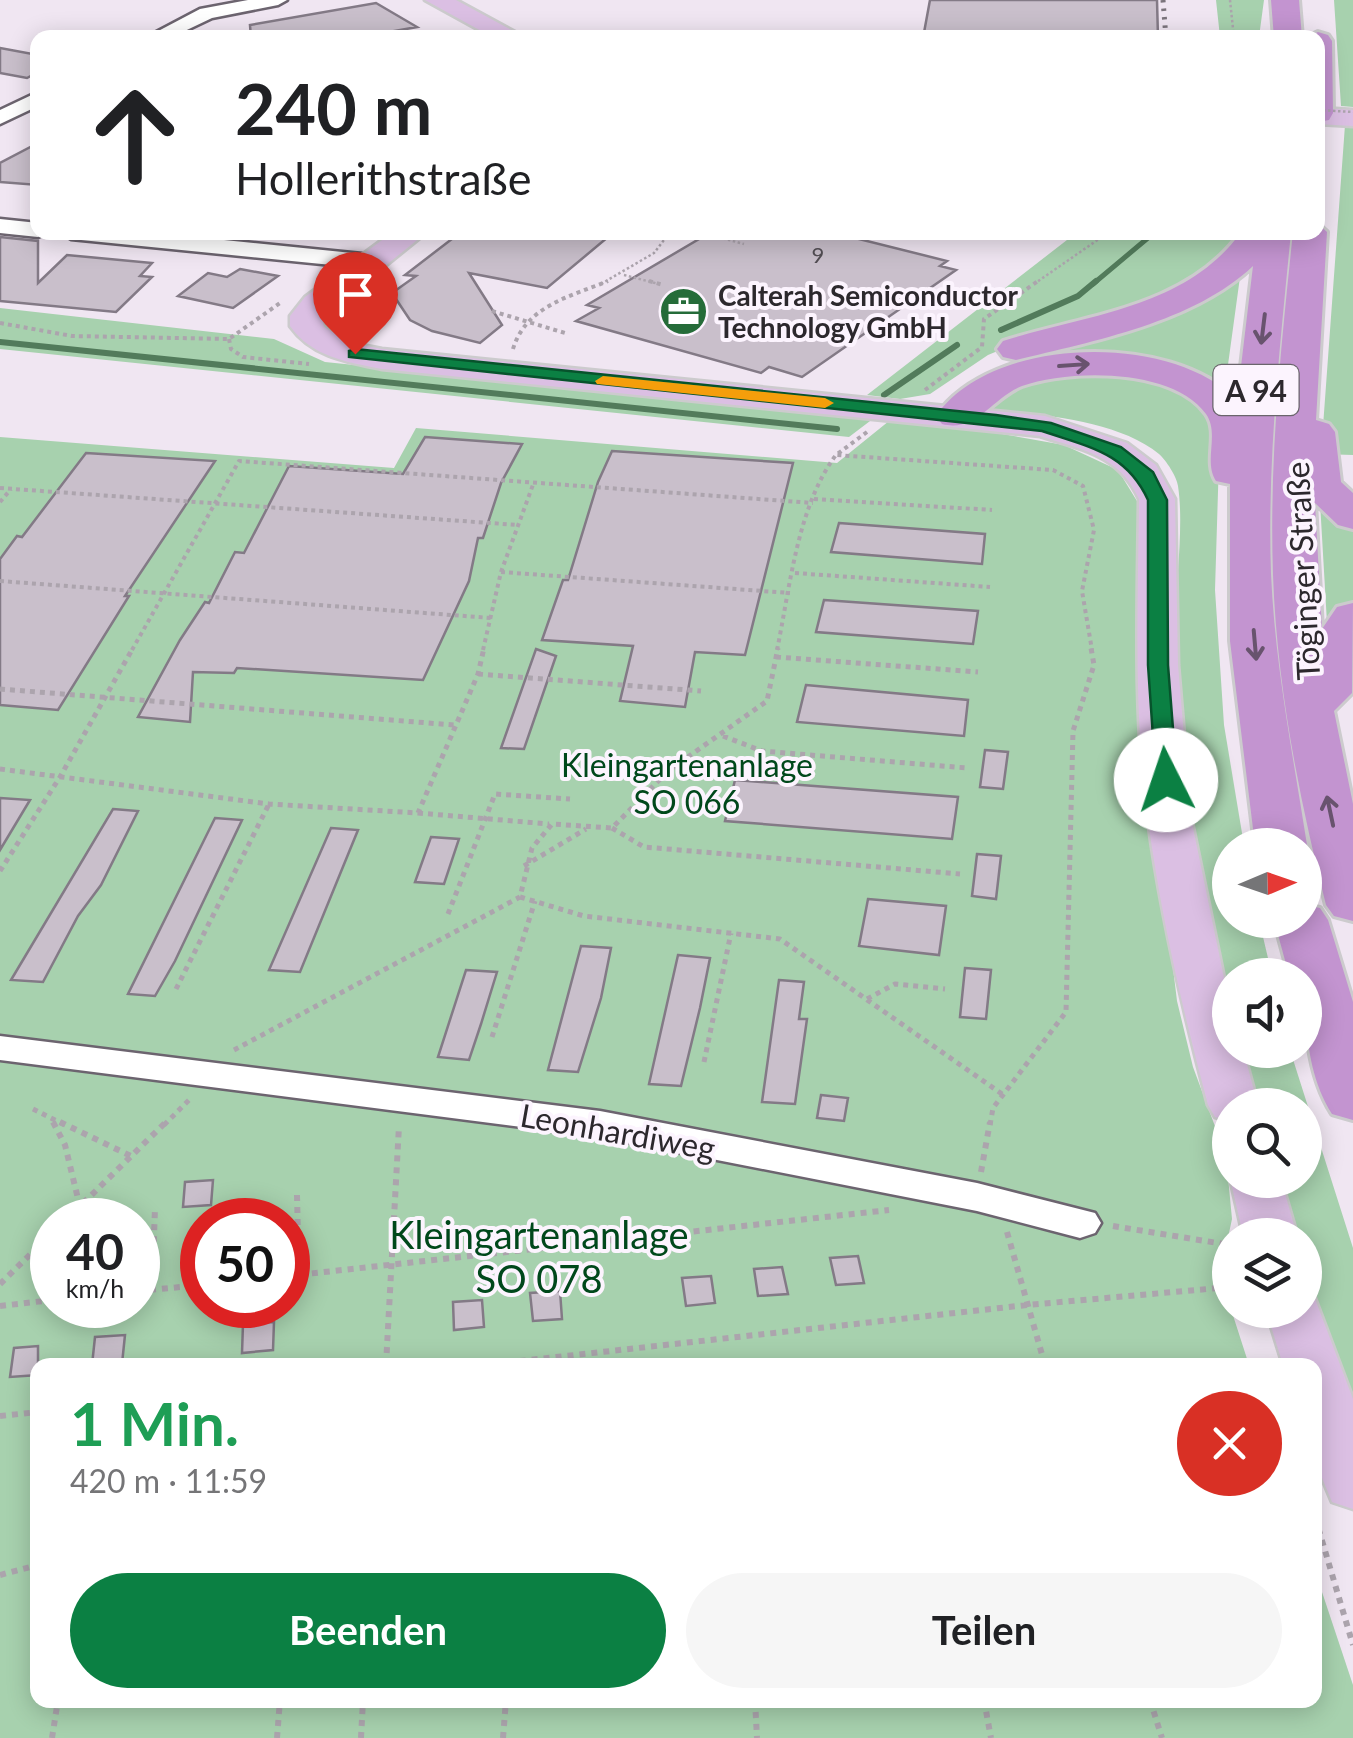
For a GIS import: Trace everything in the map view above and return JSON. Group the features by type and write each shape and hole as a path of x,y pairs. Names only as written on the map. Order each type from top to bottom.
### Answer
{"highway":[{"path":"1285,0 1287,30"},
{"path":"935,406 974,372 1017,348 1186,298 1225,277 1255,240"},
{"name":"Töginger Straße","path":"1273,240 1254,411 1250,548 1259,685 1279,828"},
{"name":"Töginger Straße","path":"1309,240 1295,406 1296,576 1310,712 1353,905"},
{"path":"935,406 974,398 1004,379 1038,369 1116,364 1192,385 1225,410 1232,428 1230,514 1250,548"},
{"path":"1295,406 1315,429 1321,486 1353,516"},
{"path":"1310,712 1328,692 1327,656 1353,617"},
{"path":"1306,938 1353,1100"}],"main road":[{"path":"437,0 498,30"},
{"path":"1325,113 1353,115"},
{"path":"402,240 316,304 306,316 306,326 314,337 329,346 382,359 935,406 1044,426 1098,442 1132,462 1154,486 1158,500 1158,665 1170,818 1204,1000 1229,1088"},
{"path":"1300,1328 1310,1358"},
{"path":"1322,1394 1353,1485"}],"street":[{"path":"171,30 207,13 278,0"},
{"path":"0,118 30,102"},
{"path":"0,226 30,229"},
{"path":"151,240 372,262"},
{"name":"Leonhardiweg","path":"0,1048 600,1124 992,1201 1080,1223"}],"path":[{"path":"1230,0 1233,30"},
{"path":"1325,113 1353,115"},
{"path":"514,362 514,339 524,320 559,299 594,290 624,275 656,252 664,240"},
{"path":"729,240 744,244"},
{"path":"935,406 982,347 984,319 1098,240"},
{"path":"624,275 662,285"},
{"path":"492,312 566,332"},
{"path":"0,322 72,336 229,339"},
{"path":"612,828 668,771 723,736 767,701 794,573 826,462 879,423"},
{"path":"836,455 1053,470 1083,486 1094,530 1082,591 1094,665 1073,731 1066,1012 993,1108 992,1201 1006,1227 1043,1358"},
{"path":"0,871 60,776 239,461 992,510"},
{"path":"418,813 478,674 501,572 534,482"},
{"path":"0,488 518,525"},
{"path":"0,502 12,489"},
{"path":"501,572 790,593"},
{"path":"794,573 990,587"},
{"path":"0,581 491,618"},
{"path":"776,657 978,672"},
{"path":"478,674 701,691"},
{"path":"0,689 454,725"},
{"path":"723,736 762,751 967,768"},
{"path":"0,769 270,804 612,828 644,847 960,874"},
{"path":"448,914 494,794 570,800"},
{"path":"176,989 270,804"},
{"path":"520,897 524,866 535,837 552,824"},
{"path":"524,866 589,826"},
{"path":"264,1035 520,897 584,916 780,938 1002,1094"},
{"path":"492,1037 536,902"},
{"path":"704,1062 731,932"},
{"path":"866,998 896,984 945,988"},
{"path":"90,1198 214,1075"},
{"path":"386,1358 400,1098"},
{"path":"33,1109 133,1157"},
{"path":"52,1119 69,1153 74,1198"},
{"path":"310,1274 871,1213"},
{"path":"1080,1223 1212,1242"},
{"path":"0,1284 30,1255"},
{"path":"547,1358 1212,1289"},
{"path":"0,1306 30,1303"},
{"path":"0,1416 30,1413"},
{"path":"1322,1540 1353,1644"},
{"path":"0,1575 30,1568"},
{"path":"52,1738 57,1708"},
{"path":"276,1738 279,1708"},
{"path":"361,1738 363,1708"},
{"path":"503,1738 505,1708"},
{"path":"755,1708 757,1738"},
{"path":"985,1708 991,1738"},
{"path":"1153,1708 1162,1738"}],"green space":[{"path":"1216,0 1264,0 1260,30 1219,30"},
{"path":"1334,0 1353,0 1353,107 1341,106"},
{"path":"1345,125 1353,126 1353,455 1321,454"},
{"path":"1067,240 1242,240 1218,270 1134,307 1046,331 988,355 930,394 900,399 867,395"},
{"path":"1240,277 1224,394 1097,359 955,398 1020,356 1216,291"},
{"path":"0,308 274,339 325,362 874,418 849,437 0,349"},
{"path":"1126,371 1190,391 1220,426 1215,590 1224,725 1241,828 1212,828 1212,936 1189,820 1178,722 1175,623 1180,518 1176,478 1159,454 1121,433 1051,416 984,408 1025,378"},
{"path":"889,421 974,429 1064,445 1118,470 1140,506 1144,729 1177,1001 1193,1067 1212,1118 1212,1198 1230,1198 1232,1218 1212,1218 1212,1328 1237,1328 1247,1358 30,1358 30,1708 1322,1708 1322,1592 1353,1685 1353,1738 0,1738 0,437 394,468 416,428 837,463"},
{"path":"1320,502 1353,525 1353,601 1327,623"},
{"path":"1212,938 1263,938 1268,958 1217,958"},
{"path":"1244,1068 1296,1068 1302,1088 1249,1088"},
{"path":"1322,1151 1353,1248 1353,1436 1316,1328 1322,1328 1322,1218 1284,1218 1279,1198 1322,1198"}],"building":[{"path":"930,0 1157,0 1158,30 924,30"},
{"path":"376,3 417,27 250,30 250,25"},
{"path":"0,48 30,54 30,76 0,73"},
{"path":"30,147 30,184 0,182 0,163"},
{"path":"0,237 38,241 38,283 67,255 152,263 140,276 152,277 116,312 0,301"},
{"path":"451,240 604,240 547,288 469,273 502,325 480,343 432,331 410,320 392,293 416,276 405,275"},
{"path":"697,240 863,240 947,261 940,266 956,270 802,377 769,367 761,373 576,321 599,308 587,305"},
{"path":"240,269 278,276 233,308 178,296 208,273 227,277"},
{"path":"425,437 522,444 501,483 483,538 478,538 469,581 423,680 237,668 234,673 193,672 190,722 138,717 180,640 205,602 209,603 235,552 244,553 289,466 403,474"},
{"path":"612,451 793,463 745,655 695,652 685,707 620,701 633,646 542,640 563,580 568,580 598,482"},
{"path":"86,453 215,461 125,596 129,596 58,710 0,705 0,559 17,536 22,537"},
{"path":"839,523 985,534 982,564 831,552"},
{"path":"824,600 978,611 973,644 816,632"},
{"path":"536,649 556,656 524,749 501,748"},
{"path":"806,685 968,700 964,736 797,722"},
{"path":"985,750 1008,752 1003,789 980,787"},
{"path":"735,780 958,797 952,839 725,821"},
{"path":"0,798 30,800 0,850"},
{"path":"113,809 138,811 101,885 78,916 43,982 11,980"},
{"path":"215,818 242,820 175,961 155,996 128,994"},
{"path":"331,828 358,830 300,972 269,970"},
{"path":"431,837 459,839 444,884 415,882"},
{"path":"977,854 1001,856 996,899 972,896"},
{"path":"868,899 946,906 939,955 859,946"},
{"path":"581,946 611,948 601,998 578,1072 548,1070"},
{"path":"678,955 710,958 700,1008 681,1086 649,1084"},
{"path":"965,968 991,970 986,1019 960,1017"},
{"path":"466,970 497,972 469,1060 438,1057"},
{"path":"779,980 804,982 799,1019 807,1019 795,1104 762,1102"},
{"path":"821,1095 848,1098 844,1121 817,1118"},
{"path":"213,1180 212,1198 184,1198 185,1182"},
{"path":"858,1256 864,1283 836,1285 830,1258"},
{"path":"782,1267 788,1294 758,1296 754,1269"},
{"path":"711,1276 715,1303 686,1306 682,1278"},
{"path":"560,1291 562,1319 533,1321 530,1293"},
{"path":"482,1300 484,1327 454,1330 453,1302"},
{"path":"243,1328 274,1328 273,1350 242,1353"},
{"path":"125,1335 123,1358 93,1358 95,1337"},
{"path":"38,1346 38,1358 30,1358 30,1376 10,1377 14,1348"}],"waterway":[{"path":"1093,284 1145,240"},
{"path":"1001,330 1078,296 1096,281"},
{"path":"0,342 837,429"},
{"path":"884,395 957,345"}],"railway":[{"path":"1163,0 1165,30"}],"slow traffic":[{"path":"603,381 825,403"}],"place":[{"name":"Calterah Semiconductor Technology GmbH","path":"683,311"}],"route":[{"path":"355,354 1044,426 1114,450 1144,472 1158,500 1158,665 1166,780"}],"park label":[{"name":"Kleingartenanlage SO 066","path":"687,782"},
{"name":"Kleingartenanlage SO 078","path":"539,1256"}]}
